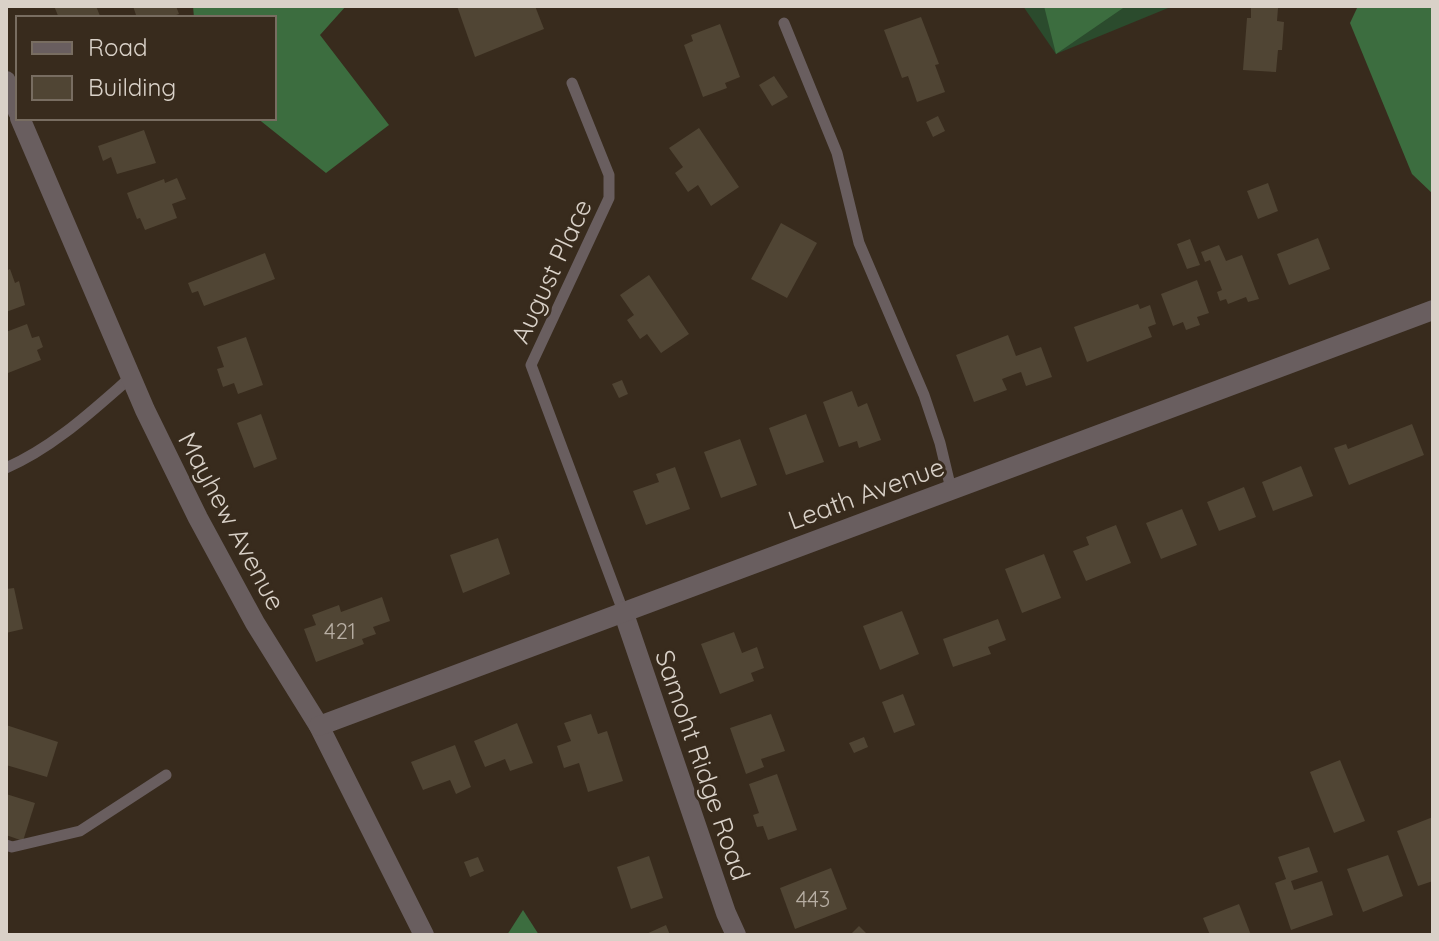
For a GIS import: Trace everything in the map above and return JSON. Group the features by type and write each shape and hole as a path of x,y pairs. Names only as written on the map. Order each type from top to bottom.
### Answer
{"street":[{"path":"6,81 16,107"},
{"name":"Mayhew Avenue","path":"21,120 131,377 198,518 255,623 319,726 424,935"},
{"name":"Leath Avenue","path":"319,726 1433,310"},
{"name":"Samoht Ridge Road","path":"623,611 736,935"}],"lane":[{"path":"784,23 837,153 859,243 924,395 951,489"},
{"name":"August Place","path":"572,83 609,175 609,198 531,365 623,611"},
{"path":"6,468 32,457 131,377"},
{"path":"6,845 12,847 80,831 166,775"}],"green space":[{"path":"193,6 346,6 320,35 389,125 326,173 260,120 276,120 276,16 194,16"},
{"path":"1023,6 1173,6 1056,54"},
{"path":"1044,6 1126,6 1056,54"},
{"path":"1358,6 1433,6 1433,194 1412,174 1350,23"},
{"path":"523,910 539,935 507,935"}],"building":[{"path":"54,6 96,6 100,16 58,16"},
{"path":"133,6 176,6 179,14 174,16 136,16"},
{"path":"457,6 535,6 544,29 475,57"},
{"path":"1251,6 1278,8 1277,21 1284,22 1282,50 1278,50 1276,72 1243,70 1247,18 1251,18"},
{"path":"921,17 939,64 935,65 945,92 917,102 908,76 902,78 884,30"},
{"path":"720,24 740,77 725,83 727,88 703,97 684,45 693,41 691,35"},
{"path":"774,76 788,97 772,106 759,85"},
{"path":"938,116 945,131 933,137 926,122"},
{"path":"699,128 739,187 711,206 698,185 688,192 675,173 683,167 669,148"},
{"path":"144,130 156,163 117,174 111,157 103,161 98,146"},
{"path":"177,178 186,199 172,204 177,218 145,230 127,193 164,179 165,183"},
{"path":"1268,183 1278,211 1258,219 1247,191"},
{"path":"781,223 817,243 787,298 751,279"},
{"path":"1318,238 1330,269 1289,285 1277,254"},
{"path":"1190,239 1200,265 1187,269 1177,244"},
{"path":"1219,245 1226,261 1242,255 1259,299 1248,302 1246,297 1228,304 1226,299 1220,301 1217,292 1222,290 1210,260 1205,262 1201,252"},
{"path":"265,253 275,279 204,306 198,291 192,293 188,283"},
{"path":"10,269 15,283 19,281 25,305 6,312 6,271"},
{"path":"649,275 689,334 661,353 647,334 640,339 627,320 634,315 620,295"},
{"path":"1197,280 1209,313 1197,317 1200,325 1186,330 1183,322 1173,326 1161,294"},
{"path":"1138,304 1140,309 1150,305 1156,324 1148,327 1152,337 1087,362 1074,327"},
{"path":"27,324 32,338 39,336 43,347 37,350 41,360 8,373 6,332"},
{"path":"1008,335 1016,356 1041,347 1052,377 1026,386 1021,372 1002,379 1007,390 974,402 956,355"},
{"path":"246,337 263,385 238,394 234,383 223,387 217,369 224,367 217,347"},
{"path":"622,380 628,394 619,398 612,384"},
{"path":"852,391 858,407 867,403 881,440 859,448 857,441 839,447 823,402"},
{"path":"261,414 277,459 254,468 237,423"},
{"path":"806,414 824,462 786,475 769,428"},
{"path":"1412,424 1424,455 1349,485 1334,448 1346,444 1348,449"},
{"path":"740,439 757,485 721,498 704,452"},
{"path":"1301,466 1313,496 1273,511 1262,482"},
{"path":"675,467 690,509 646,525 633,491 659,482 656,474"},
{"path":"1244,487 1256,517 1219,531 1207,502"},
{"path":"1182,509 1197,545 1161,559 1146,523"},
{"path":"1116,525 1131,563 1086,581 1073,551 1089,545 1086,537"},
{"path":"498,538 510,574 463,593 450,555"},
{"path":"1044,554 1061,598 1022,613 1005,569"},
{"path":"14,588 23,629 6,633 6,589"},
{"path":"382,597 390,621 373,627 376,634 362,639 364,644 316,662 304,629 316,625 312,615 339,605 341,612"},
{"path":"902,611 919,654 880,670 863,626"},
{"path":"998,619 1006,640 988,647 991,654 953,667 943,639"},
{"path":"734,632 742,653 757,647 764,668 751,673 754,681 720,694 701,644"},
{"path":"903,694 915,725 894,733 882,702"},
{"path":"591,714 598,734 607,731 623,781 588,792 579,763 564,768 557,746 571,741 564,723"},
{"path":"771,714 785,751 761,759 764,767 746,774 730,728"},
{"path":"517,723 533,763 510,771 505,759 485,767 474,741"},
{"path":"6,725 58,742 47,777 6,765"},
{"path":"864,737 868,747 854,753 849,743"},
{"path":"455,745 471,787 456,794 450,780 423,790 411,762"},
{"path":"1340,760 1365,821 1334,833 1310,772"},
{"path":"777,774 797,830 768,840 763,826 757,827 753,815 759,813 749,784"},
{"path":"6,794 35,803 23,841 6,835"},
{"path":"1433,817 1433,881 1418,886 1397,831"},
{"path":"1309,847 1318,872 1291,881 1294,890 1322,881 1333,915 1291,930 1275,883 1286,879 1278,857"},
{"path":"1388,855 1403,896 1363,912 1347,869"},
{"path":"649,856 663,898 631,909 617,867"},
{"path":"478,857 484,871 470,877 464,862"},
{"path":"831,868 847,909 795,929 780,888"},
{"path":"1239,904 1251,935 1210,935 1203,918"},
{"path":"666,925 670,935 644,935"},
{"path":"859,926 868,935 850,935"}]}
